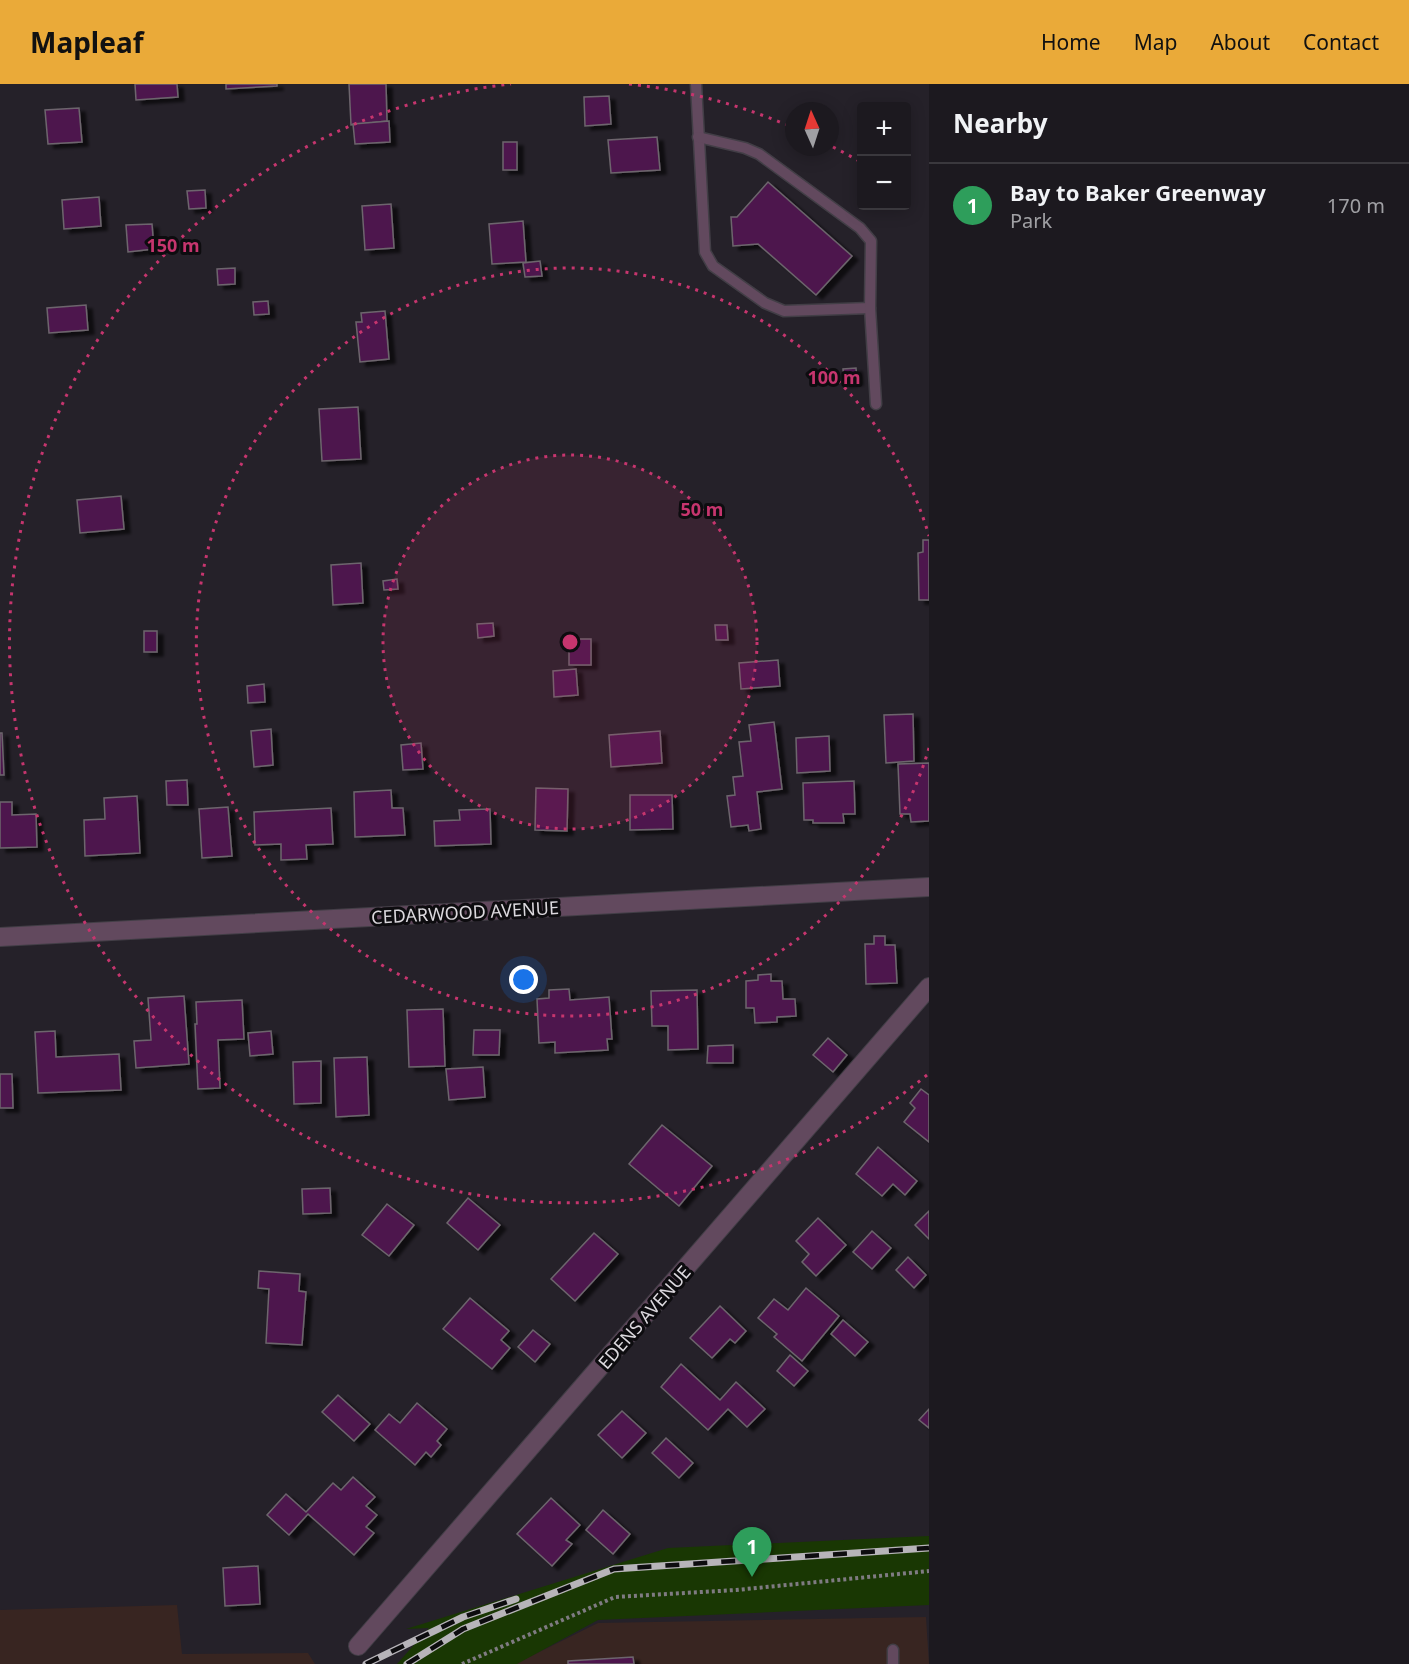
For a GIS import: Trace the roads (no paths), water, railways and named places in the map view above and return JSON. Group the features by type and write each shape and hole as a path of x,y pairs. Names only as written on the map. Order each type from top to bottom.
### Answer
{"street":[{"name":"CEDARWOOD AVENUE","path":"0,937 929,886"},
{"name":"EDENS AVENUE","path":"358,1646 929,987"}],"lane":[{"path":"696,84 705,252 712,266 765,303 784,311 870,308"},
{"path":"698,137 745,148 759,154 860,228 871,241 870,308 876,404"},
{"path":"893,1650 893,1664"}],"railway":[{"path":"407,1664 463,1629 614,1569 929,1548"},
{"path":"366,1664 463,1617 516,1599"}],"place":[{"name":"Bay to Baker Greenway","path":"752,1577"}]}
